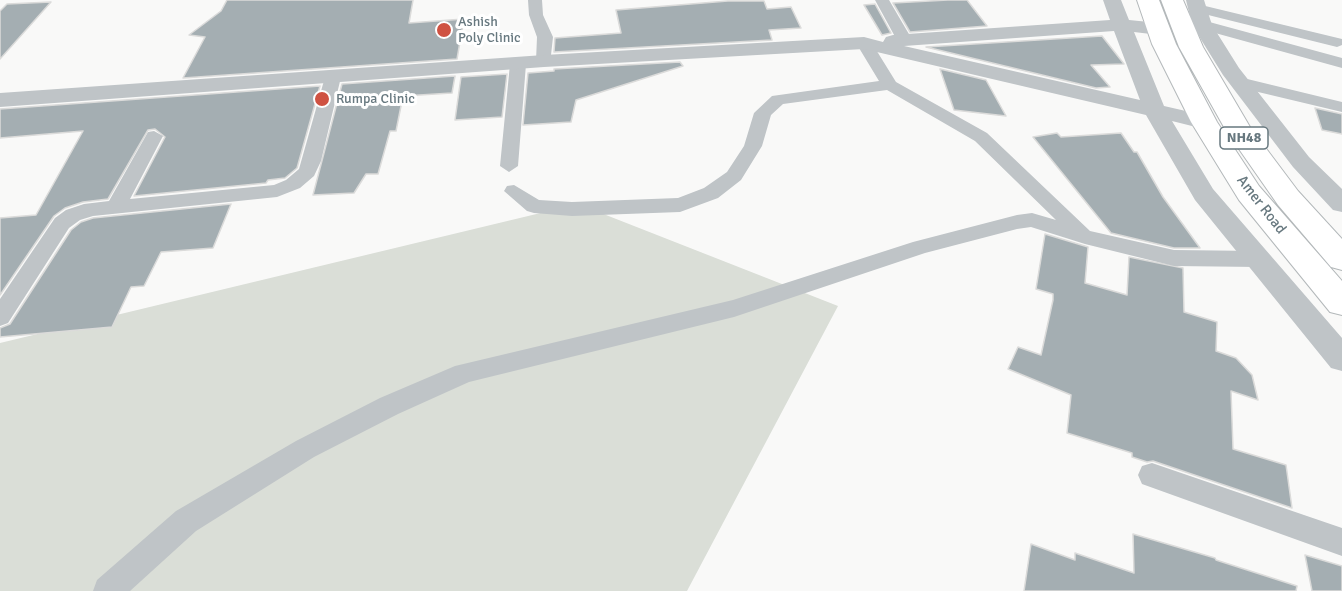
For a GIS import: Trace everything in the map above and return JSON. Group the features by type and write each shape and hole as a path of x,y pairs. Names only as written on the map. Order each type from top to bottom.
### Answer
{"highway":[{"name":"Amer Road","path":"1148,0 1159,29 1204,122 1249,193 1342,303"},
{"name":"Amer Road","path":"1172,0 1191,47 1238,129 1288,198 1342,259"}],"street":[{"path":"535,0 536,15 545,37 544,61"},
{"path":"882,0 905,41"},
{"path":"1112,0 1155,112 1204,194 1342,359"},
{"path":"1198,11 1337,42"},
{"path":"1198,11 1342,63"},
{"path":"1198,11 1239,82 1301,162 1342,204"},
{"path":"0,100 544,61 864,44 1121,25 1159,29"},
{"path":"864,44 1204,122"},
{"path":"864,44 890,85 903,95 950,117 981,137 1085,237"},
{"path":"509,166 518,64"},
{"path":"0,317 62,223 91,209 277,191 293,184 306,172 312,161 333,77"},
{"path":"1239,82 1342,107"},
{"path":"514,191 534,206 572,209 680,205 711,193 734,176 753,146 763,113 778,100 890,85"},
{"path":"115,207 154,136"},
{"path":"108,591 186,521 305,449 389,406 464,373 734,308 920,248 1017,222 1032,220 1085,237 1174,258 1258,259"},
{"path":"1152,475 1342,542"}],"shaded area":[{"path":"578,204 838,306 687,591 0,591 0,343"}],"building":[{"path":"227,0 413,0 409,23 464,19 457,59 183,78 205,37 189,35 221,11"},
{"path":"967,0 987,26 910,32 893,3"},
{"path":"728,1 764,1 767,9 791,7 801,28 769,30 772,40 554,52 555,38 621,33 616,10"},
{"path":"51,2 0,59 0,11 7,4"},
{"path":"875,4 891,33 882,35 864,5"},
{"path":"1102,36 1124,64 1091,65 1110,87 1096,88 926,47"},
{"path":"680,62 683,66 576,100 571,122 523,125 528,73 554,71 554,69"},
{"path":"940,69 986,80 1006,116 954,110"},
{"path":"507,74 502,117 455,120 461,77"},
{"path":"455,76 452,93 403,96 396,131 390,131 378,174 366,174 354,193 313,195 342,84"},
{"path":"320,86 297,168 285,178 268,180 266,183 134,196 165,137 155,129 148,130 108,199 83,202 65,208 54,216 0,295 0,218 36,215 83,131 0,138 0,109"},
{"path":"1315,108 1342,114 1342,134 1322,130"},
{"path":"1057,133 1061,137 1121,133 1134,152 1137,152 1163,197 1200,248 1174,248 1111,233 1033,137"},
{"path":"231,204 213,248 161,252 144,286 131,287 112,327 0,337 0,328 10,324 71,230 81,222 93,218"},
{"path":"1045,234 1088,247 1085,283 1127,295 1129,257 1183,268 1184,312 1217,322 1216,351 1236,358 1252,375 1258,400 1231,391 1233,449 1286,465 1292,508 1153,461 1147,462 1132,457 1132,453 1067,433 1071,395 1008,369 1018,347 1041,355 1053,300 1053,294 1036,289"},
{"path":"1133,534 1215,558 1297,586 1296,591 1024,591 1031,544 1075,560 1075,553 1134,573"},
{"path":"1305,555 1342,566 1342,591 1312,591"}],"place":[{"name":"Ashish Poly Clinic","path":"444,30"},
{"name":"Rumpa Clinic","path":"322,99"}]}
